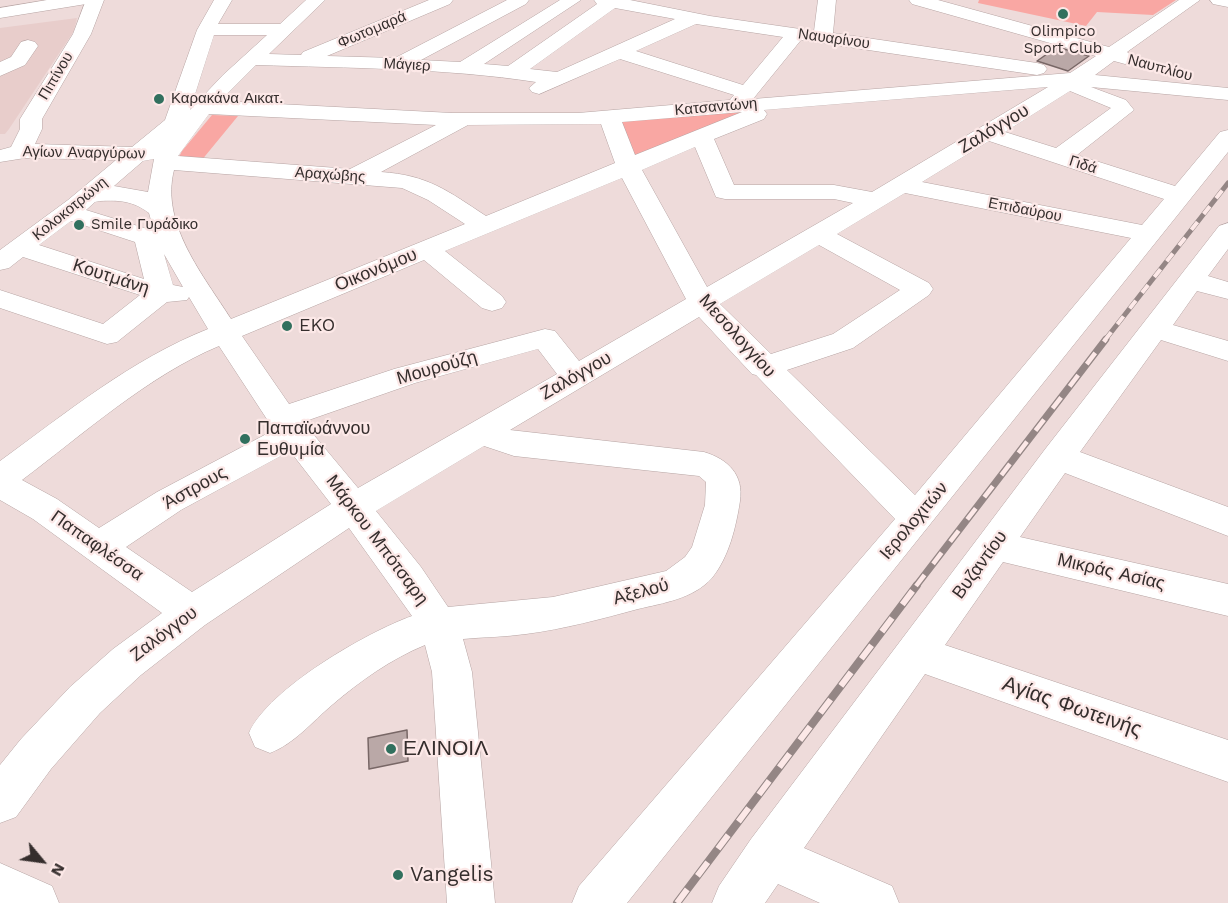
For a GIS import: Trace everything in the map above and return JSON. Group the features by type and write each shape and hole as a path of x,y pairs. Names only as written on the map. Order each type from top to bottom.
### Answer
{"street":[{"path":"0,6 39,0"},
{"path":"0,13 80,0"},
{"name":"Πιπίνου","path":"10,154 31,129 31,119 82,34 95,0"},
{"path":"175,121 206,30 224,0"},
{"name":"Μάρκου Μπότσαρη","path":"316,0 208,101 166,158 160,188 160,210 175,255 224,332 289,426 420,594 447,644 452,672 471,903"},
{"name":"Φωτομαρά","path":"300,60 444,0"},
{"path":"398,64 520,0"},
{"path":"302,197 349,176 467,98 572,0"},
{"path":"823,37 827,0"},
{"name":"Ζαλόγγου","path":"0,801 36,754 85,700 128,662 191,613 354,507 987,133 1113,55 1191,0"},
{"path":"1219,0 1228,2"},
{"path":"512,72 610,1"},
{"name":"Ναυαρίνου","path":"610,1 693,18 1044,71 1070,81"},
{"name":"Ναυπλίου","path":"931,2 978,18 1146,64"},
{"path":"467,98 521,97 693,18"},
{"path":"971,59 978,18"},
{"path":"206,30 286,29"},
{"path":"619,52 742,99 797,33"},
{"path":"0,70 18,61 28,46"},
{"name":"Μάγιερ","path":"254,58 398,64 467,98 512,72 560,79"},
{"name":"Ναυπλίου","path":"1168,70 1228,87"},
{"path":"1059,157 1123,110 1114,102 1070,81"},
{"name":"Κατσαντώνη","path":"208,101 467,98 609,117 742,99 773,102 1070,81 1228,94"},
{"name":"Μάρκου Μπότσαρη","path":"138,153 175,121 208,101"},
{"name":"Οικονόμου","path":"0,478 158,364 185,348 764,111 773,102"},
{"name":"Μεσολογγίου","path":"609,117 628,166 702,303 916,518"},
{"name":"Γιδά","path":"987,133 1180,196"},
{"name":"Επιδαύρου","path":"702,136 725,192 888,193 1149,234"},
{"name":"Ιερολοχιτών","path":"596,903 916,518 1228,137"},
{"name":"Αγίων Αναργύρων","path":"10,154 138,153 166,158"},
{"name":"Κολοκοτρώνη","path":"10,255 68,212 138,153"},
{"name":"Αραχώβης","path":"166,158 407,181 437,195 483,225"},
{"path":"89,195 133,194 148,200 160,210"},
{"path":"0,299 107,335 161,293 147,237 68,212"},
{"name":"Βυζαντίου","path":"736,903 994,544 1228,231"},
{"path":"764,367 843,341 919,289 819,234"},
{"path":"426,249 492,302"},
{"name":"Κουτμάνη","path":"10,255 161,293 204,299"},
{"path":"1191,280 1228,291"},
{"path":"248,368 280,309"},
{"path":"1155,328 1228,351"},
{"name":"Μουρούζη","path":"289,426 405,376 544,338 576,376"},
{"name":"Άστρους","path":"98,547 289,426"},
{"name":"Αξελού","path":"270,734 302,703 364,658 411,633 438,625 551,614 672,585 686,578 697,568 712,545 723,492 719,474 708,465 514,444 481,432"},
{"path":"1058,457 1228,522"},
{"name":"Παπαφλέσσα","path":"0,484 45,509 191,613"},
{"name":"Μικράς Ασίας","path":"994,544 1228,600"},
{"name":"Αγίας Φωτεινής","path":"916,653 1228,761"},
{"path":"768,856 876,903"},
{"path":"0,886 35,903"}],"shaded area":[{"name":"Olimpico Sport Club","path":"979,0 1176,0 1153,15 1097,12 1086,26 978,3"},
{"path":"77,18 74,31 9,129 5,134 0,134 0,28"},
{"path":"738,110 741,114 633,157 618,121"},
{"path":"212,115 238,116 201,161 178,159 182,151"}],"building":[{"path":"1057,47 1089,56 1068,71 1037,61"},
{"path":"407,730 408,761 369,769 368,738"}],"railway":[{"path":"1105,340 1228,183"},
{"path":"916,586 1106,339"},
{"path":"677,903 917,585"}],"place":[{"name":"Olimpico Sport Club","path":"1063,14"},
{"name":"Καρακάνα Αικατ.","path":"159,99"},
{"name":"Smile Γυράδικο","path":"79,225"},
{"name":"EKO","path":"287,326"},
{"name":"Παπαϊωάννου Ευθυμία","path":"245,439"},
{"name":"ΕΛΙΝΟΙΛ","path":"391,749"},
{"name":"Vangelis","path":"398,875"}]}
